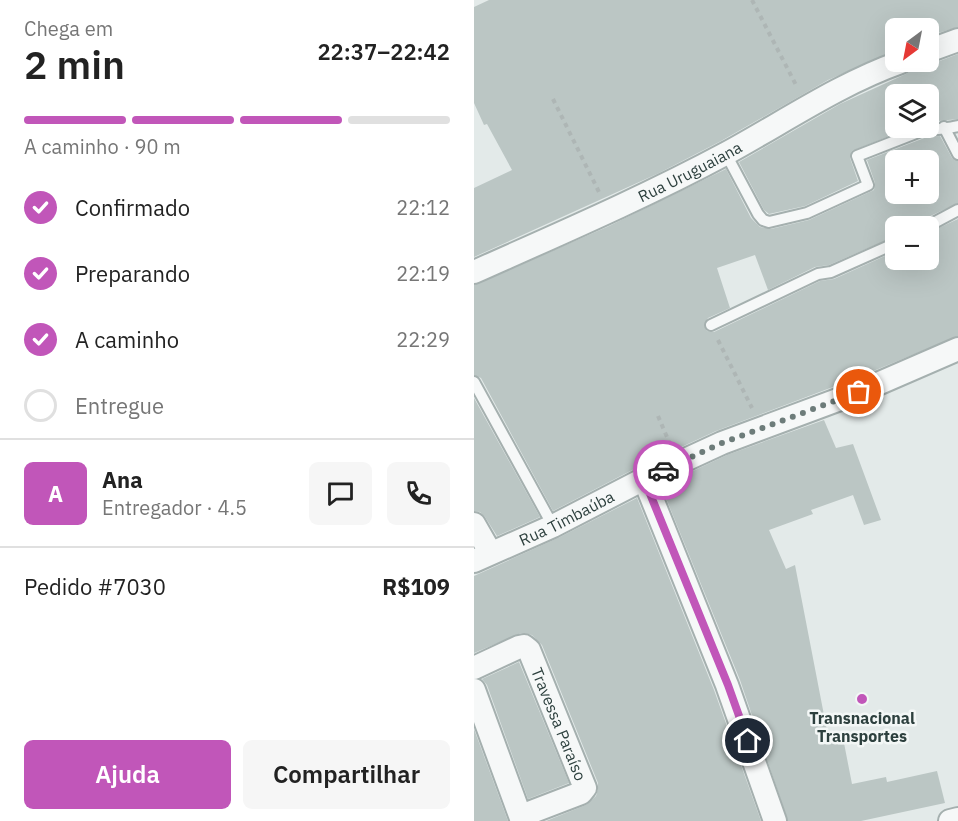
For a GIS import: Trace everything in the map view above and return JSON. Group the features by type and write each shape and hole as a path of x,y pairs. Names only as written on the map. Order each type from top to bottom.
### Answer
{"street":[{"path":"939,47 958,40"},
{"name":"Rua Uruguaiana","path":"474,272 609,212 726,154 807,107 870,73 885,68"},
{"name":"Rua Timbaúba","path":"482,557 553,526 644,479 722,443 859,392 958,349"},
{"path":"644,479 728,685 775,821"},
{"path":"474,524 482,557"},
{"name":"Travessa Paraíso","path":"474,668 519,647 524,646 529,650 585,788 581,793 521,819"},
{"path":"474,690 521,819"},
{"path":"950,821 958,819"}],"lane":[{"path":"726,154 758,214 763,220 769,222 807,213 868,186 857,156 926,129 932,131 958,126"},
{"path":"944,127 958,154"},
{"path":"939,220 958,210"},
{"path":"711,325 818,274 831,272 885,248"},
{"path":"474,382 553,526"}],"path":[{"path":"752,0 807,107"},
{"path":"553,99 609,212"},
{"path":"711,325 762,428"},
{"path":"658,416 678,464"}],"building":[{"path":"489,0 958,0 958,27 939,33 939,18 885,18 885,55 828,80 721,141 659,173 474,257 474,188 512,170 487,124 484,125 474,103 474,7"},
{"path":"958,54 958,119 939,121 939,84 885,84 885,138 852,151 850,158 858,181 805,206 769,214 764,210 739,162 840,104 909,72 939,72 939,61"},
{"path":"940,136 952,158 958,161 958,203 930,216 885,216 885,241 829,265 815,267 768,290 755,255 717,268 730,308 708,318 704,325 707,331 714,332 820,281 834,279 885,256 885,270 939,270 939,228 958,219 958,336 854,379 716,431 638,467 553,511 481,378 474,375 474,285 607,227 726,169 751,218 760,227 771,229 809,220 874,190 875,183 867,160 885,153 885,204 939,204 939,150 893,150 924,138 939,138"},
{"path":"474,398 540,517 497,536 485,517 480,512 474,511"},
{"path":"824,420 836,448 853,444 881,520 864,525 853,495 811,510 813,514 769,530 786,569 795,565 829,741 843,738 852,784 886,777 887,782 937,771 945,803 861,821 788,821 740,680 661,486 727,455"},
{"path":"637,498 714,690 761,821 546,821 586,805 596,796 598,783 542,645 532,635 521,633 474,653 474,576 558,538"},
{"path":"519,662 569,783 528,799 487,685 482,679"},
{"path":"474,729 508,821 474,821"}],"way so far":[{"path":"663,470 722,443 859,392"}],"place":[{"name":"Transnacional Transportes","path":"862,699"}],"route":[{"path":"663,470 644,479 728,685 748,741"}]}
